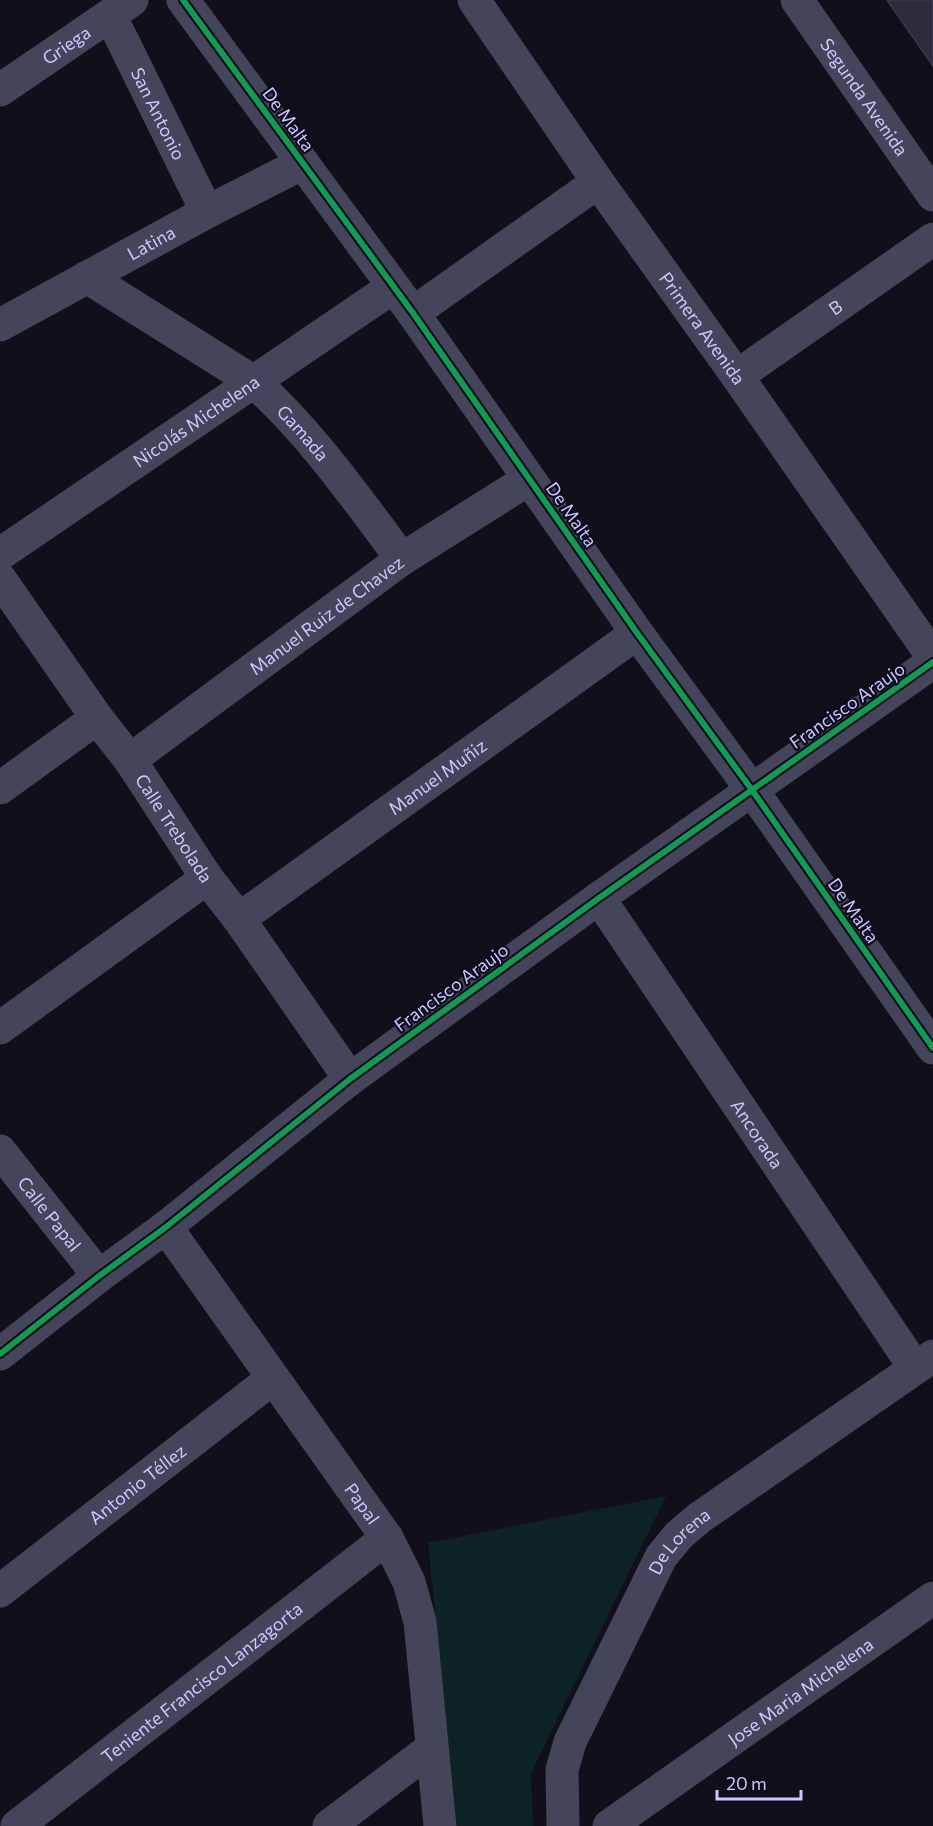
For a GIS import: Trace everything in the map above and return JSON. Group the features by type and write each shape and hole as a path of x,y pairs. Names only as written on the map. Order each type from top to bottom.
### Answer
{"street":[{"name":"De Malta","path":"183,0 413,313 637,633 752,790 933,1048"},
{"name":"Primera Avenida","path":"474,0 598,182 933,657"},
{"name":"Segunda Avenida","path":"797,0 933,195"},
{"name":"Griega","path":"0,90 121,7"},
{"name":"San Antonio","path":"121,7 207,212"},
{"name":"Latina","path":"0,325 207,212 303,163"},
{"path":"413,313 598,182"},
{"name":"B","path":"737,376 933,239"},
{"name":"Gamada","path":"87,277 254,382 276,401 322,454 402,559"},
{"name":"Nicolás Michelena","path":"0,554 393,287"},
{"name":"Manuel Ruiz de Chavez","path":"130,760 402,559 529,478"},
{"name":"Calle Trebolada","path":"0,579 97,718 130,760 207,878 239,919 350,1079"},
{"name":"Manuel Muñiz","path":"239,919 637,633"},
{"name":"Francisco Araujo","path":"0,1354 99,1275 166,1227 350,1079 599,898 933,662"},
{"path":"0,788 97,718"},
{"path":"0,1028 207,878"},
{"name":"Ancorada","path":"599,898 924,1362"},
{"name":"Calle Papal","path":"0,1151 99,1275"},
{"name":"Papal","path":"166,1227 387,1538 410,1582 420,1622 440,1826"},
{"name":"De Lorena","path":"564,1826 562,1770 570,1742 661,1557 679,1535 699,1518 924,1362"},
{"name":"Antonio Téllez","path":"0,1591 273,1378"},
{"name":"Teniente Francisco Lanzagorta","path":"17,1826 387,1538"},
{"name":"Jose Maria Michelena","path":"609,1826 933,1598"},
{"path":"330,1826 432,1748"}],"green space":[{"path":"666,1496 531,1773 533,1826 457,1826 428,1543"}],"building":[{"path":"887,0 933,0 933,66"}],"cycle path":[{"path":"183,0 413,313 637,633 752,790 933,1048"},
{"path":"0,1354 166,1227 350,1079 599,898 933,662"}]}
